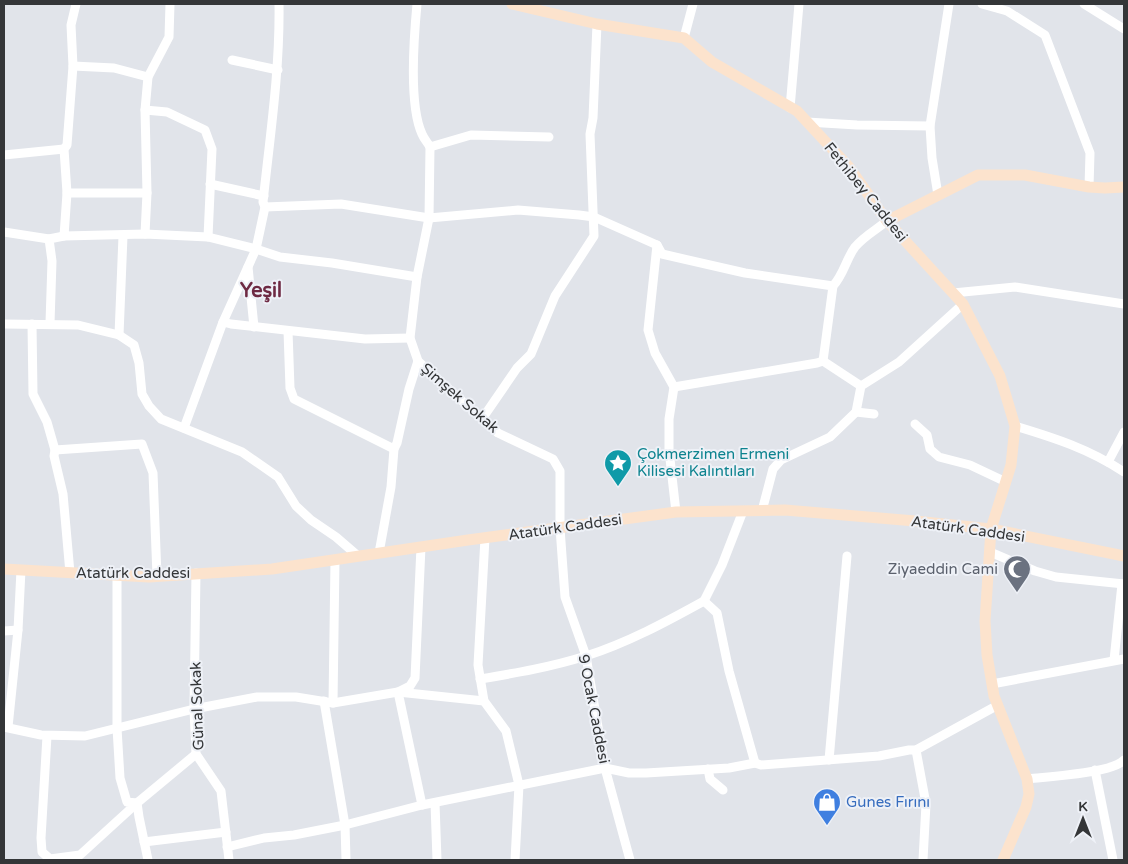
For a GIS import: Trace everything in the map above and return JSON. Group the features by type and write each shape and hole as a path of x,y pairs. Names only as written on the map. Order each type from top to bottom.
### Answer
{"street":[{"path":"64,236 67,194 64,149 67,144 73,66 71,25 76,4"},
{"path":"145,234 147,194 145,110 148,77 169,37 170,4"},
{"path":"184,428 223,322 256,249 265,208 263,202 278,70 280,44 279,4"},
{"path":"417,4 414,35 415,105 422,134 430,147 471,134 549,137"},
{"path":"512,4 545,8 597,24 684,38 693,4"},
{"path":"790,108 799,4"},
{"path":"938,195 932,158 930,126 949,4"},
{"path":"982,4 1007,12 1046,35 1090,154 1089,187"},
{"path":"1084,4 1124,29"},
{"path":"482,419 517,368 532,354 555,296 594,236 590,134 593,118 597,24"},
{"name":"Fethibey Caddesi","path":"684,38 712,62 797,111 850,167 887,221 962,304 1000,376 1015,426 1011,465 991,529 986,621 987,655 998,706 1026,779 1029,794 1026,807 1003,860"},
{"path":"232,60 278,70"},
{"path":"73,66 114,68 148,77"},
{"path":"145,110 167,112 205,130 212,149 208,237"},
{"path":"807,122 930,126"},
{"name":"Şimşek Sokak","path":"430,147 429,218 417,277 410,338 418,361 498,433 553,459 560,471 560,528"},
{"path":"4,155 64,149"},
{"path":"822,361 833,286 839,280 856,245 887,221 978,176 1025,175 1089,187 1124,187"},
{"path":"210,184 264,196"},
{"path":"67,194 147,194"},
{"path":"265,208 341,204 429,218 518,210 579,214 594,218 657,245 662,254 745,273 833,286"},
{"path":"4,232 49,239 64,236 145,234 208,237 280,257 332,263 417,277"},
{"path":"119,335 123,236"},
{"path":"49,239 52,261 50,323"},
{"path":"657,245 648,330 655,353 674,387 669,419 669,450 676,512"},
{"path":"248,266 254,327"},
{"path":"953,293 1015,287 1124,304"},
{"path":"762,511 774,469 781,460 830,437 856,412 861,386 899,362 962,304"},
{"path":"223,322 366,339 410,338"},
{"path":"4,324 50,323 78,325 119,335 134,344 139,363 142,394 149,406 161,419 242,452 278,477 296,506 358,556"},
{"path":"32,324 33,394 47,422 55,450 54,456 63,494 70,573"},
{"path":"288,331 290,388 294,399 394,449"},
{"path":"379,553 391,486 394,449 397,443 408,389 418,361"},
{"path":"674,387 822,361"},
{"path":"822,361 861,386"},
{"path":"856,412 874,414"},
{"path":"914,424 927,435 930,449 939,457 970,465 1006,482"},
{"path":"1015,426 1067,442 1124,472"},
{"path":"1108,462 1124,432"},
{"path":"55,450 142,444 153,473 157,576"},
{"path":"480,679 534,670 586,656 658,627 704,601 722,565 744,511"},
{"name":"Atatürk Caddesi","path":"4,569 157,576 272,568 676,512 744,511 794,511 991,529 1124,556"},
{"name":"9 Ocak Caddesi","path":"560,528 565,597 586,656 605,768 630,860"},
{"path":"485,538 478,665 484,701 506,731 519,785 515,860"},
{"path":"398,692 410,686 415,678 421,547"},
{"path":"990,552 1035,571 1056,577 1123,584 1114,660"},
{"path":"829,760 847,556"},
{"path":"334,702 335,560"},
{"path":"21,570 14,672 6,727 47,736 85,736 124,728 194,709 257,697 296,697 334,702 398,692 484,701"},
{"name":"Günal Sokak","path":"196,573 194,709 196,754 221,791 228,860"},
{"path":"117,575 117,728 120,778 127,802 138,803"},
{"path":"704,601 717,613 729,671 756,764"},
{"path":"4,631 18,630"},
{"path":"992,684 1124,659"},
{"path":"4,672 14,672"},
{"path":"398,692 422,805"},
{"path":"324,701 345,825 346,860"},
{"path":"227,847 264,838 294,835 345,825 422,805 605,768 629,773 708,769 879,756 916,750 998,706"},
{"path":"47,736 41,838 42,852 50,860 80,855 196,754"},
{"path":"916,750 926,804 923,860"},
{"path":"1026,779 1095,770 1120,765 1124,760"},
{"path":"708,769 710,779 723,790"},
{"path":"1095,770 1113,860"},
{"path":"138,803 148,860"},
{"path":"435,803 437,860"},
{"path":"144,842 226,832"}],"place":[{"name":"Çokmerzimen Ermeni Kilisesi Kalıntıları","path":"618,487"},
{"name":"Ziyaeddin Cami","path":"1017,593"},
{"name":"Gunes Fırını","path":"827,826"}],"district":[{"name":"Yeşil","path":"261,291"}]}
